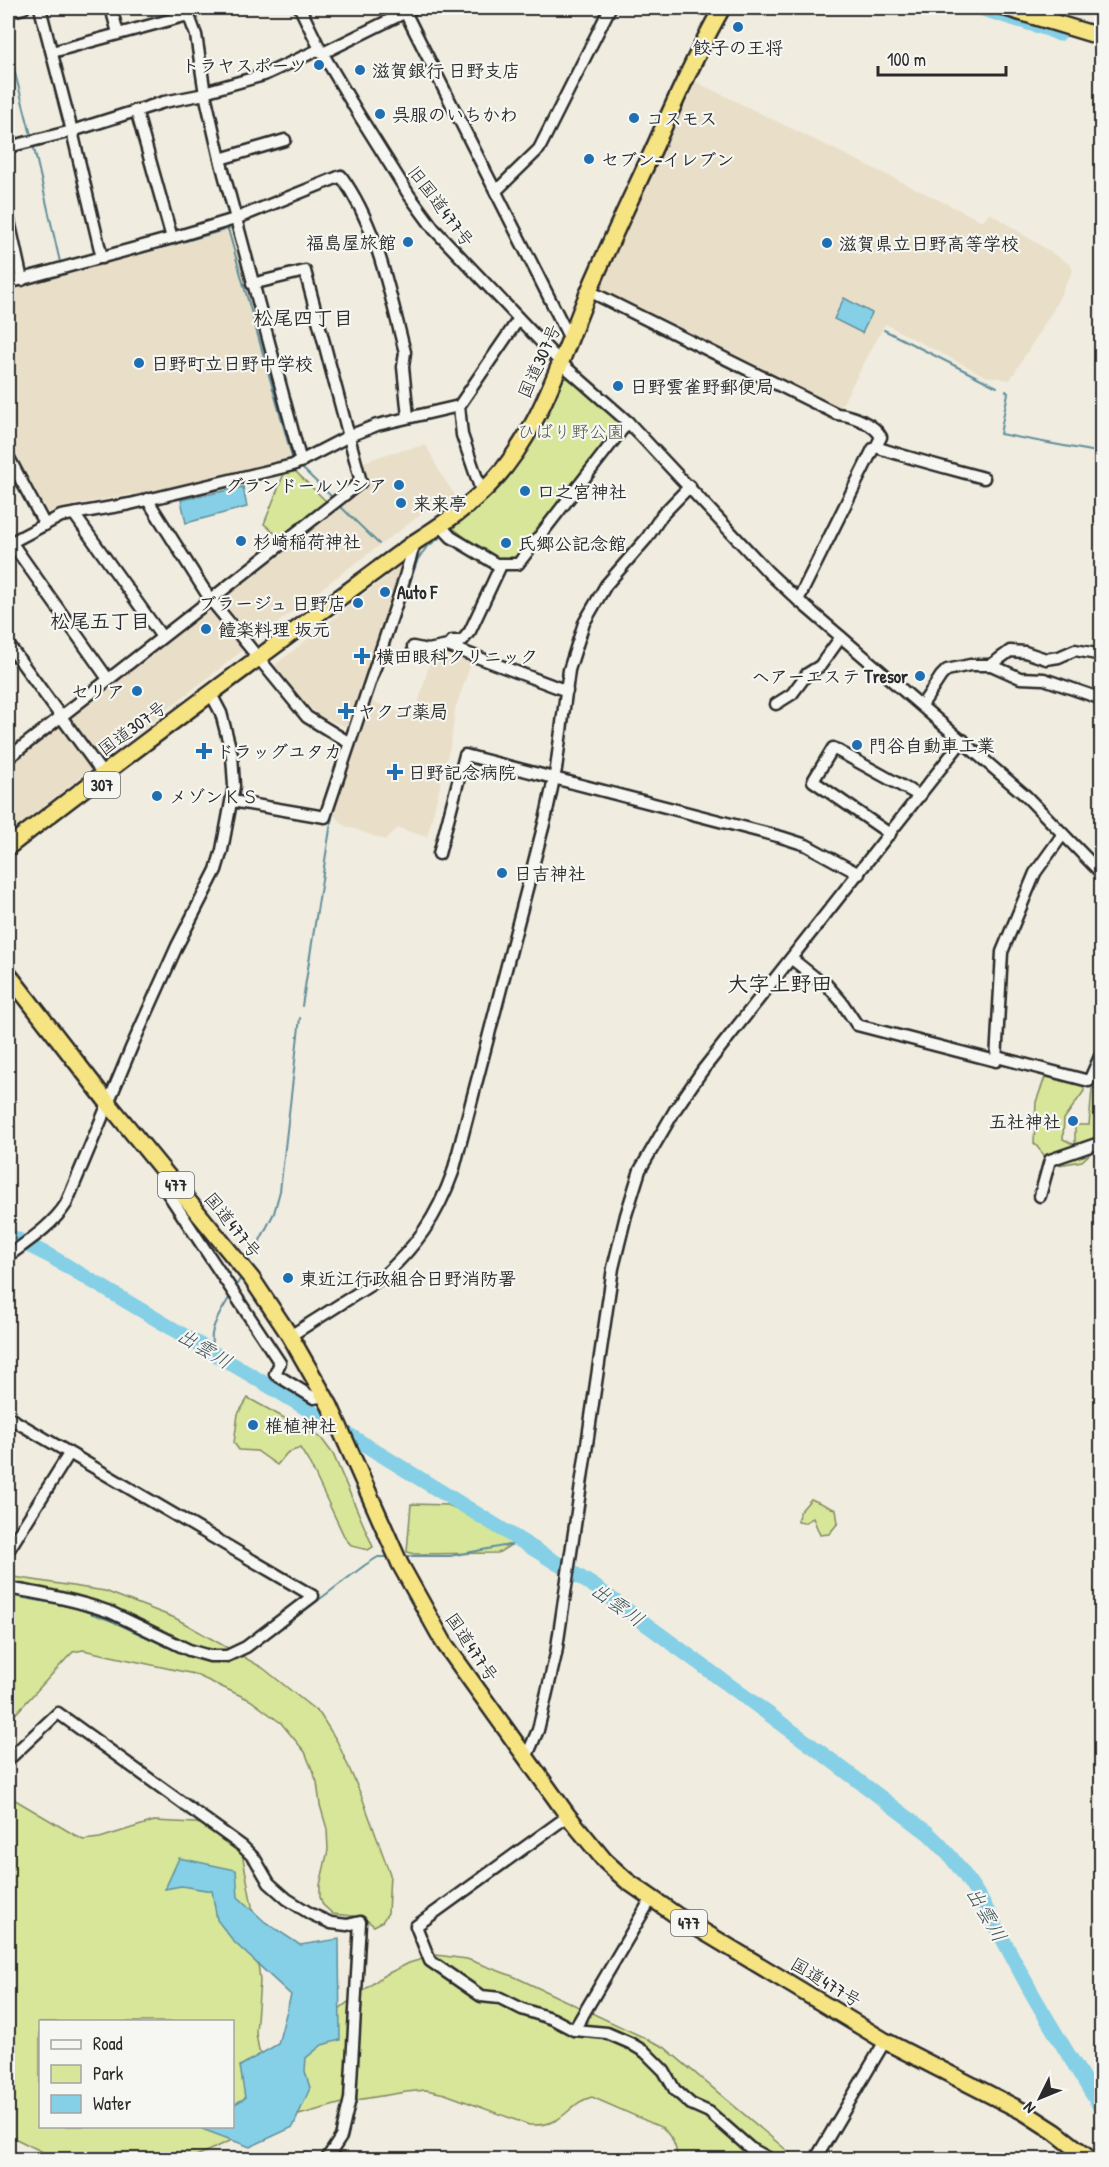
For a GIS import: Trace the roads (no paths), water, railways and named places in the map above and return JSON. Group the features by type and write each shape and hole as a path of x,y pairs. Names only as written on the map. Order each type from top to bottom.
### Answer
{"highway":[{"name":"国道307号","path":"8,847 164,736 194,707 415,542 446,531 482,493 515,452 532,423 561,363 589,291 697,55 722,8"},
{"path":"1006,8 1101,37"},
{"name":"国道307号","path":"8,859 106,777"},
{"name":"国道477号","path":"8,974 108,1103 252,1279 290,1336 327,1401 400,1564 444,1643 568,1816 605,1861 651,1899 885,2041 1024,2112 1091,2160"}],"street":[{"path":"8,12 24,8"},
{"path":"40,8 102,258"},
{"path":"111,8 118,33"},
{"name":"旧国道477号","path":"300,8 321,51 371,135 424,217 447,245 561,363 628,422 768,572 1026,796 1100,869"},
{"path":"497,190 539,149 610,8"},
{"path":"8,147 72,131 136,110 264,75 321,51 407,9 570,339"},
{"path":"52,52 187,11 195,35 204,93 219,159 301,462"},
{"path":"136,110 172,238"},
{"path":"219,159 285,140"},
{"path":"8,283 235,219 341,176 364,213 375,241 405,352 403,367 408,417"},
{"path":"8,216 22,280"},
{"path":"9,754 361,483 305,271 252,284"},
{"path":"589,291 837,414 848,415 879,430 881,437 876,447 873,448 798,600"},
{"path":"482,493 462,435 459,406 518,320"},
{"path":"108,679 9,543 61,516 130,504 301,462 349,436 408,417 459,406"},
{"path":"446,531 496,564 501,566 518,564 628,422"},
{"path":"876,447 910,459 926,461 984,478"},
{"path":"8,456 45,525"},
{"path":"290,1336 390,1270 414,1246 445,1195 546,816 554,779 569,670 578,637 600,595 647,538 662,515 690,486"},
{"path":"147,499 210,599 258,658 307,717 348,742"},
{"path":"74,513 162,637"},
{"path":"232,801 325,817 415,542"},
{"path":"448,646 452,641 462,641 470,631 501,566"},
{"path":"776,704 792,694 807,675 820,666 841,637"},
{"path":"8,644 106,777"},
{"path":"412,647 428,650 448,646 567,691"},
{"path":"991,666 1010,651 1025,652 1046,659 1059,657 1076,650 1101,655"},
{"path":"922,705 947,670 970,665 991,666 1020,678 1044,679 1101,699"},
{"path":"11,1254 60,1214 66,1204 177,946 216,870 234,786 232,755 221,712 211,694"},
{"path":"526,1758 538,1730 556,1654 613,1268 640,1170 653,1144 702,1071 963,740"},
{"path":"890,834 813,781 833,748 920,795"},
{"path":"439,854 465,755 781,837 806,845 859,874"},
{"path":"792,959 826,984 857,1025 996,1061 1002,952 1035,873 1063,834"},
{"path":"996,1057 1089,1080 1101,1052"},
{"path":"1040,1196 1050,1160 1101,1142"},
{"path":"174,1183 165,1189 280,1363 275,1374 314,1398 327,1401"},
{"path":"8,1417 313,1596 246,1647 227,1656 210,1656 189,1650 103,1609 77,1601 8,1588"},
{"path":"8,1551 69,1454"},
{"path":"8,1760 58,1713 242,1846 255,1859 269,1883 287,1899 311,1914 332,1923 347,1925 360,1922 350,2099 341,2136 326,2160"},
{"path":"568,1816 416,1926 430,1960 481,1996 500,1998 574,2030 607,2033 630,2043 645,2052 664,2071 675,2090 691,2104 709,2112 750,2148 772,2160"},
{"path":"574,2030 651,1899"},
{"path":"815,2160 885,2041"},
{"path":"300,2160 308,2160"}],"water":[{"path":"844,298 872,313 862,333 834,319"},
{"path":"243,487 247,507 186,523 181,500"},
{"path":"179,1858 236,1870 238,1897 265,1922 300,1945 339,1939 340,2040 322,2045 306,2058 305,2071 310,2088 293,2127 250,2147 202,2128 234,2128 234,2104 245,2098 240,2066 278,2044 291,1995 235,1943 217,1920 212,1891 181,1886 165,1889"}],"waterway":[{"path":"980,8 1059,34 1059,32"},
{"path":"8,46 32,139"},
{"path":"33,144 60,262"},
{"path":"88,266 228,229 292,457"},
{"path":"30,270 64,262"},
{"path":"8,277 12,276"},
{"path":"884,330 997,387"},
{"path":"1006,391 1008,393 1000,434 1102,453"},
{"path":"301,467 333,498"},
{"path":"338,504 379,544"},
{"path":"450,530 463,518"},
{"path":"382,662 418,559 426,548 443,535"},
{"path":"302,1006 333,810"},
{"path":"251,1258 274,1213 280,1191 300,1018"},
{"name":"出雲川","path":"8,1235 50,1256 286,1396 594,1586 928,1833 945,1850 974,1888 1041,2010 1102,2110"},
{"path":"236,1286 240,1279"},
{"path":"215,1353 212,1346 212,1332 229,1298"},
{"path":"403,1556 450,1556 525,1542"},
{"path":"235,1658 251,1651 365,1565 378,1557 389,1557"},
{"path":"8,1595 74,1607 112,1621 185,1655 197,1658"},
{"path":"212,1661 224,1661"}],"place":[{"name":"餃子の王将","path":"738,27"},
{"name":"トラヤスポーツ","path":"319,65"},
{"name":"滋賀銀行 日野支店","path":"360,70"},
{"name":"呉服のいちかわ","path":"380,114"},
{"name":"コスモス","path":"634,118"},
{"name":"セブン-イレブン","path":"589,159"},
{"name":"福島屋旅館","path":"408,242"},
{"name":"滋賀県立日野高等学校","path":"827,243"},
{"name":"日野町立日野中学校","path":"139,363"},
{"name":"日野雲雀野郵便局","path":"618,386"},
{"name":"グランドールソシア","path":"399,485"},
{"name":"口之宮神社","path":"525,491"},
{"name":"来来亭","path":"401,503"},
{"name":"杉崎稲荷神社","path":"241,541"},
{"name":"氏郷公記念館","path":"506,543"},
{"name":"Auto F","path":"385,592"},
{"name":"ブラージュ 日野店","path":"358,603"},
{"name":"饐楽料理 坂元","path":"206,629"},
{"name":"横田眼科クリニック","path":"362,656"},
{"name":"ヘアーエステ Tresor","path":"920,676"},
{"name":"セリア","path":"137,691"},
{"name":"ヤクゴ薬局","path":"346,711"},
{"name":"門谷自動車工業","path":"857,745"},
{"name":"ドラッグユタカ","path":"204,751"},
{"name":"日野記念病院","path":"395,772"},
{"name":"メゾンＫＳ","path":"157,796"},
{"name":"日吉神社","path":"502,873"},
{"name":"五社神社","path":"1073,1121"},
{"name":"東近江行政組合日野消防署","path":"288,1278"},
{"name":"椎植神社","path":"253,1425"}],"district":[{"name":"松尾四丁目","path":"303,317"},
{"name":"松尾五丁目","path":"100,620"},
{"name":"大字上野田","path":"780,983"}],"park label":[{"name":"ひばり野公園","path":"571,431"}]}
